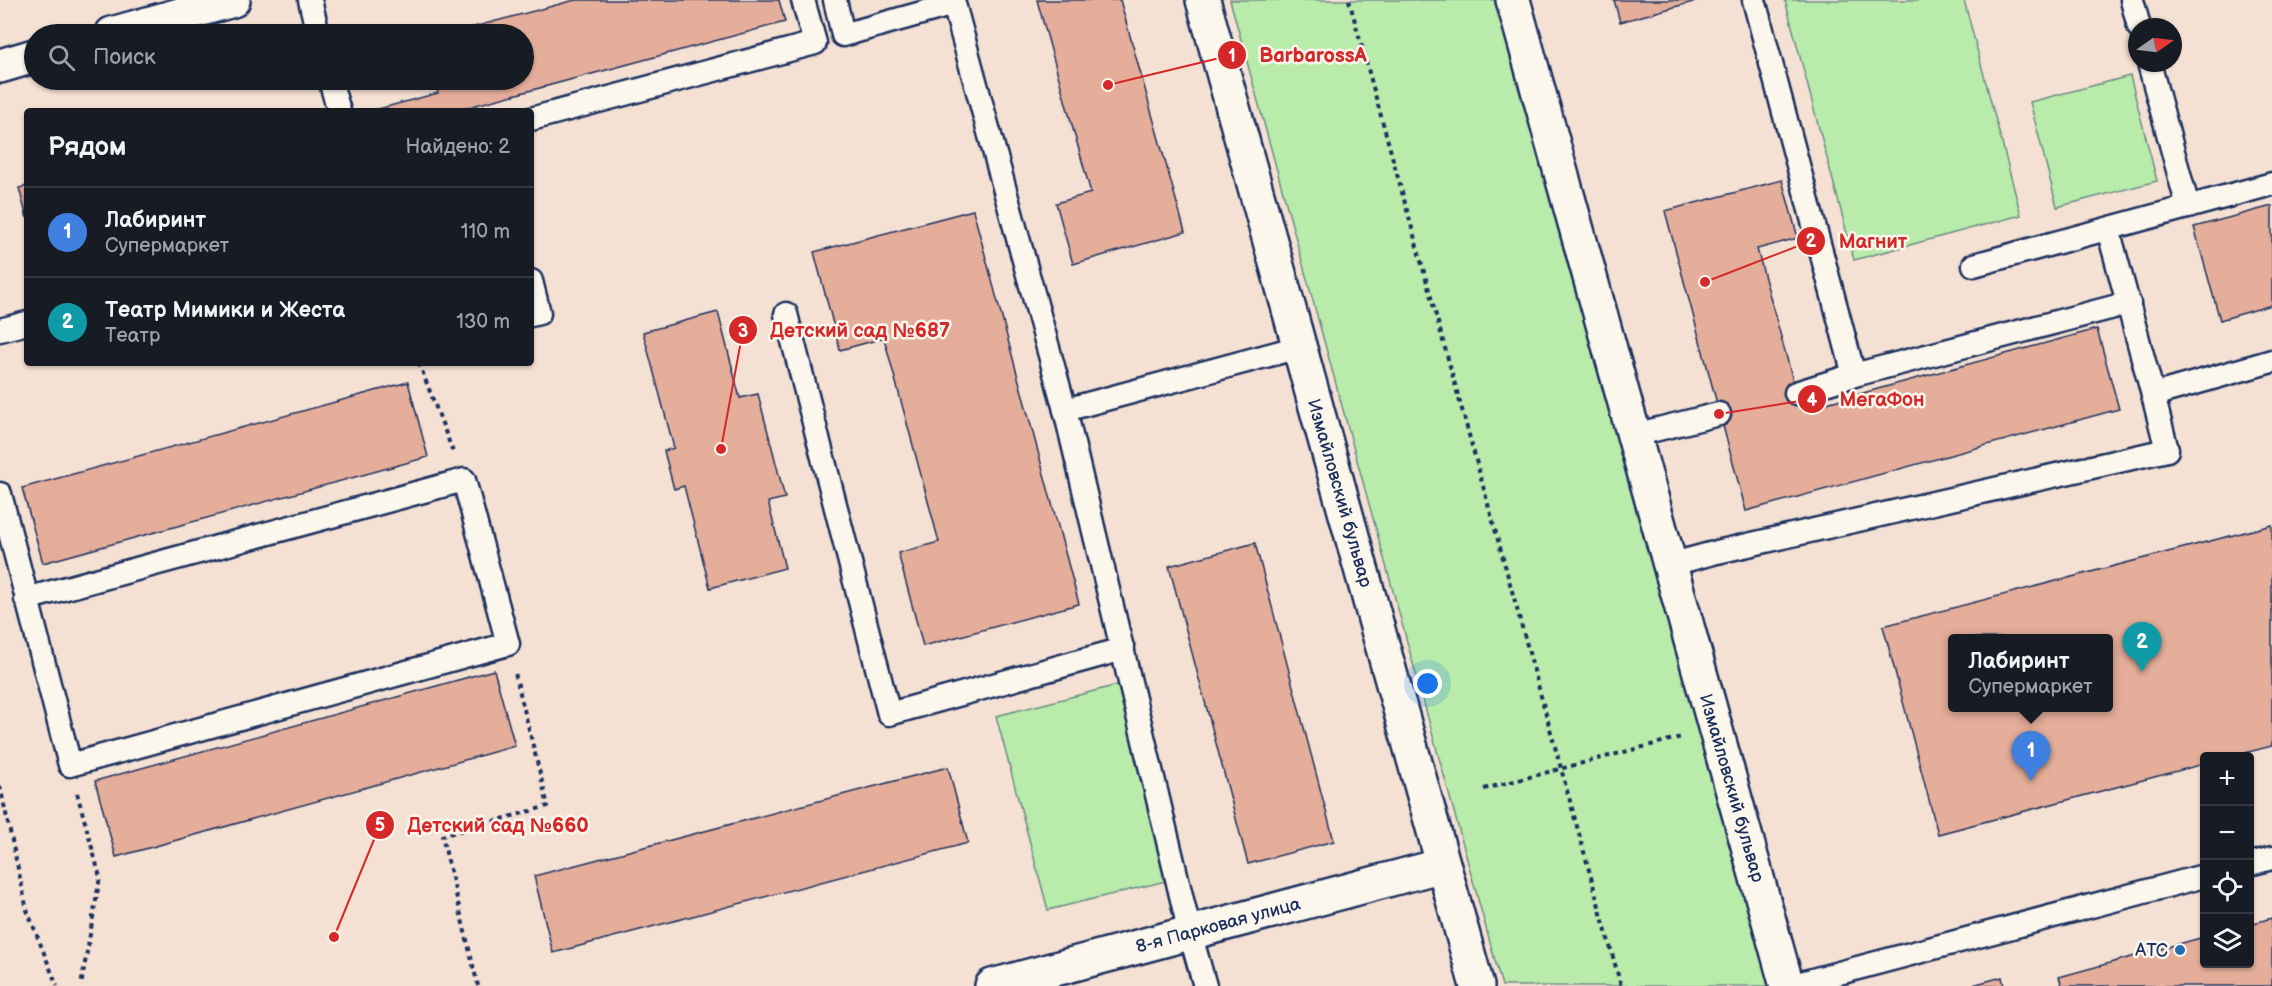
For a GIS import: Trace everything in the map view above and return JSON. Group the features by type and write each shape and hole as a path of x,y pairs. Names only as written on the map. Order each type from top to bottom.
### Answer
{"street":[{"path":"134,24 167,9 232,0"},
{"name":"Измайловский бульвар","path":"1203,0 1476,986"},
{"name":"Измайловский бульвар","path":"1513,0 1669,565 1789,986"},
{"path":"0,66 24,59"},
{"name":"8-я Парковая улица","path":"992,986 1443,865"}],"lane":[{"path":"310,0 316,24"},
{"path":"534,118 815,43 803,0"},
{"path":"835,0 843,35 954,4 1065,410 1190,933 1205,986"},
{"path":"1754,0 1854,375"},
{"path":"2132,0 2137,18"},
{"path":"2151,72 2188,207"},
{"path":"333,90 338,108"},
{"path":"1974,265 2272,184"},
{"path":"1669,565 1717,552 2167,450 2109,229"},
{"path":"534,293 539,313 534,314"},
{"path":"1796,393 1854,375 2129,303"},
{"path":"786,314 889,714 1123,649"},
{"path":"0,330 24,324"},
{"path":"1065,410 1299,347"},
{"path":"2152,395 2272,361"},
{"path":"1634,435 1719,414"},
{"path":"0,494 26,599 70,765 507,644 464,480 26,599"},
{"path":"2254,863 2272,858"},
{"path":"1789,986 2200,877"}],"path":[{"path":"1349,0 1621,986"},
{"path":"420,366 464,480"},
{"path":"478,986 442,836 548,806 507,644"},
{"path":"1484,789 1681,737"},
{"path":"70,765 100,877 81,986"},
{"path":"0,786 27,910 57,986"}],"green space":[{"path":"1230,0 1499,0 1770,986 1502,986"},
{"path":"1785,0 1964,0 2021,215 1854,260"},
{"path":"2130,76 2157,181 2057,207 2030,102"},
{"path":"1118,685 1166,881 1048,910 996,716"}],"building":[{"path":"575,0 779,0 785,22 534,89 534,24 485,24"},
{"path":"1037,0 1120,0 1185,232 1073,264 1056,203 1091,193"},
{"path":"1614,0 1700,0 1620,22"},
{"path":"437,90 532,90 465,108 382,108 438,93"},
{"path":"1782,180 1798,238 1757,249 1801,410 2097,329 2119,409 1746,511 1665,211"},
{"path":"24,187 24,207 19,188"},
{"path":"2272,206 2272,305 2220,320 2194,227"},
{"path":"973,210 1079,604 923,646 898,553 939,542 884,338 840,350 814,252"},
{"path":"718,312 740,398 758,394 785,498 768,502 785,568 710,588 684,486 674,489 664,451 674,448 643,332"},
{"path":"408,382 428,457 43,563 22,488"},
{"path":"2272,525 2272,746 2249,752 2200,752 2200,765 1938,834 1883,626"},
{"path":"1255,543 1334,841 1248,864 1169,566"},
{"path":"494,670 515,746 116,857 95,781"},
{"path":"948,767 968,843 553,953 534,876"},
{"name":"АТС","path":"2272,918 2272,986 2062,986 2059,977 2200,938 2200,968 2254,968 2254,923"},
{"path":"2002,977 2004,986 1969,986"}],"place":[{"name":"BarbarossA","path":"1108,85"},
{"name":"Магнит","path":"1705,282"},
{"name":"МегаФон","path":"1719,414"},
{"name":"Детский сад №687","path":"721,449"},
{"name":"Театр Мимики и Жеста","path":"2142,672"},
{"name":"Лабиринт","path":"2031,781"},
{"name":"Детский сад №660","path":"334,937"},
{"name":"АТС","path":"2180,950"}]}
